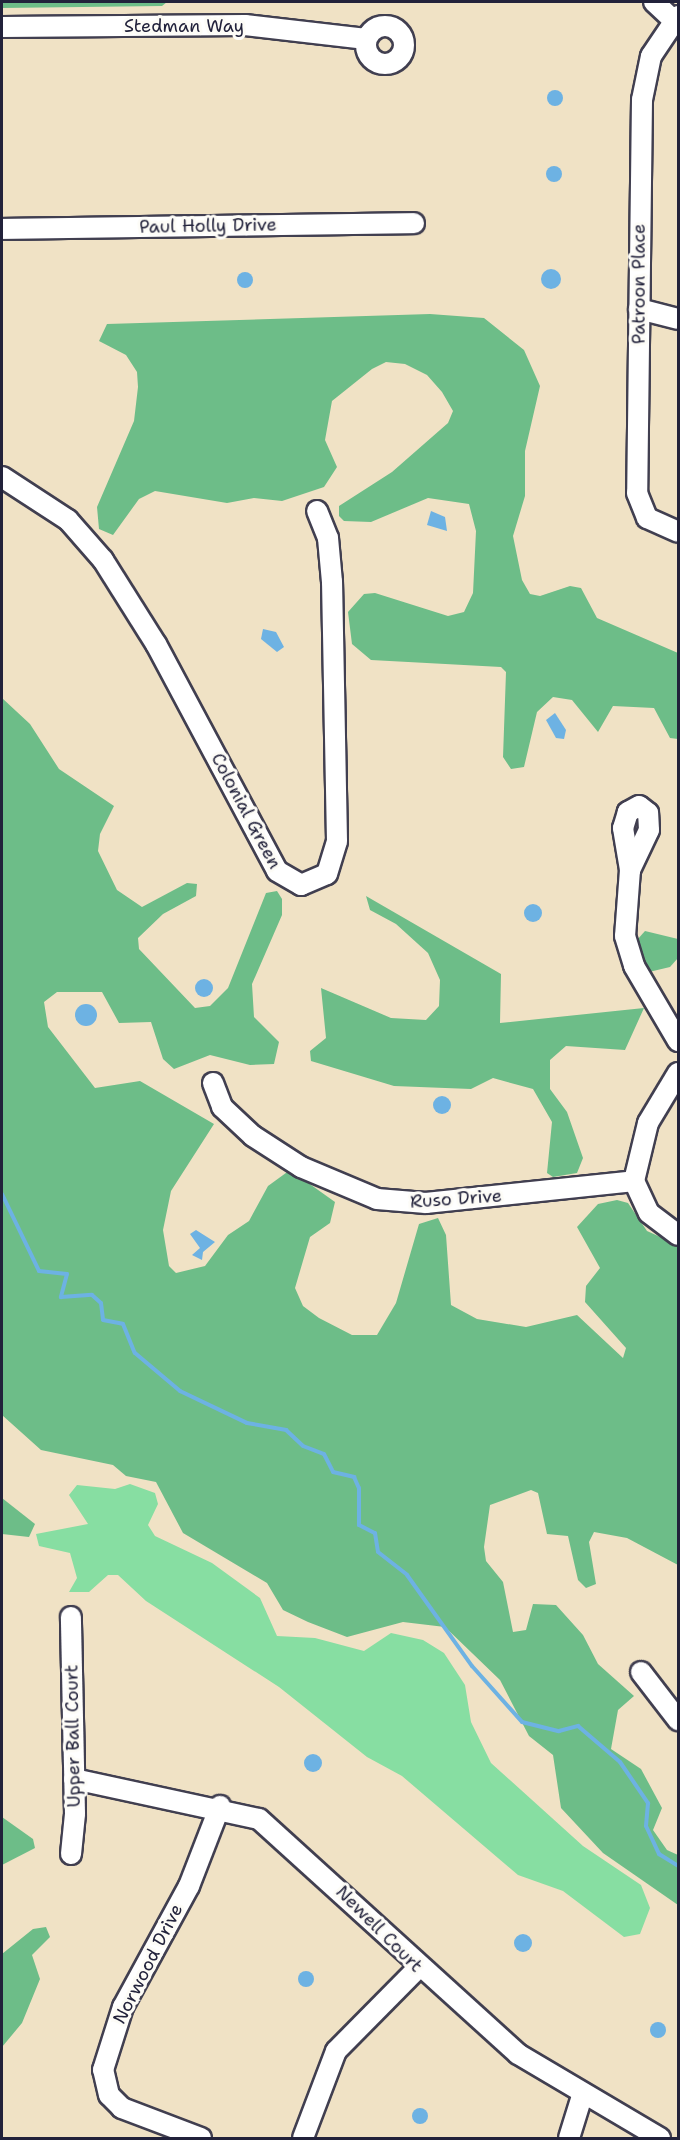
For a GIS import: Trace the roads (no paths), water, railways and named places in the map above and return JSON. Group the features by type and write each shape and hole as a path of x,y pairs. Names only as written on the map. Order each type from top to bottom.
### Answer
{"street":[{"name":"Patroon Place","path":"654,2 677,20 654,49 644,84 638,500 652,522 678,532"},
{"name":"Stedman Way","path":"2,27 245,25 366,39"},
{"name":"Paul Holly Drive","path":"2,229 414,223"},
{"path":"639,309 678,319"},
{"name":"Colonial Green","path":"2,477 68,520 103,560 156,644 276,871 301,885 327,874 337,841 332,582 328,538 317,511"},
{"path":"630,870 627,946 678,1041"},
{"path":"678,1073 648,1123 634,1181 649,1213 678,1235"},
{"name":"Ruso Drive","path":"213,1083 222,1107 253,1136 301,1167 377,1199 434,1203 634,1181"},
{"name":"Upper Ball Court","path":"71,1617 74,1779 71,1854"},
{"path":"641,1672 678,1720"},
{"name":"Newell Court","path":"74,1779 220,1806 272,1827 417,1968 518,2054 582,2096 660,2139"},
{"name":"Norwood Drive","path":"201,2139 122,2108 109,2095 103,2070 123,2007 189,1886 220,1806"},
{"path":"303,2139 336,2051 417,1968"},
{"path":"569,2139 582,2096"}],"water":[{"path":"552,90 558,90 563,98 561,104 552,106 547,101 547,95"},
{"path":"554,166 562,174 554,182 546,174"},
{"path":"551,269 558,272 561,279 558,286 551,289 544,286 541,279 544,272"},
{"path":"242,272 248,272 253,280 251,286 242,288 237,283 237,277"},
{"path":"431,511 445,517 447,531 427,525"},
{"path":"263,629 276,632 284,647 277,652 261,639"},
{"path":"555,713 566,730 564,739 556,738 546,720"},
{"path":"533,904 539,907 542,913 539,919 533,922 527,919 524,913 527,907"},
{"path":"204,979 210,982 213,988 210,994 204,997 198,994 195,988 198,982"},
{"path":"86,1004 94,1007 97,1015 94,1023 86,1026 78,1023 75,1015 78,1007"},
{"path":"442,1096 448,1099 451,1105 448,1111 442,1114 436,1111 433,1105 436,1099"},
{"path":"196,1230 215,1242 203,1252 202,1260 192,1255 200,1248 190,1234"},
{"path":"313,1754 319,1757 322,1763 319,1769 313,1772 307,1769 304,1763 307,1757"},
{"path":"523,1934 529,1937 532,1943 529,1949 523,1952 517,1949 514,1943 517,1937"},
{"path":"306,1971 312,1973 314,1979 312,1985 306,1987 300,1985 298,1979 300,1973"},
{"path":"655,2022 661,2022 666,2030 664,2036 655,2038 650,2033 650,2027"},
{"path":"417,2108 423,2108 428,2116 426,2122 417,2124 412,2119 412,2113"}],"waterway":[{"path":"2,1194 39,1271 67,1274 61,1297 92,1295 101,1303 103,1320 123,1324 135,1353 180,1391 247,1423 286,1430 303,1446 324,1454 333,1472 354,1477 359,1488 359,1525 375,1533 378,1552 407,1575 472,1666 522,1722 559,1731 578,1726 620,1762 648,1803 646,1826 659,1854 678,1866"}]}
